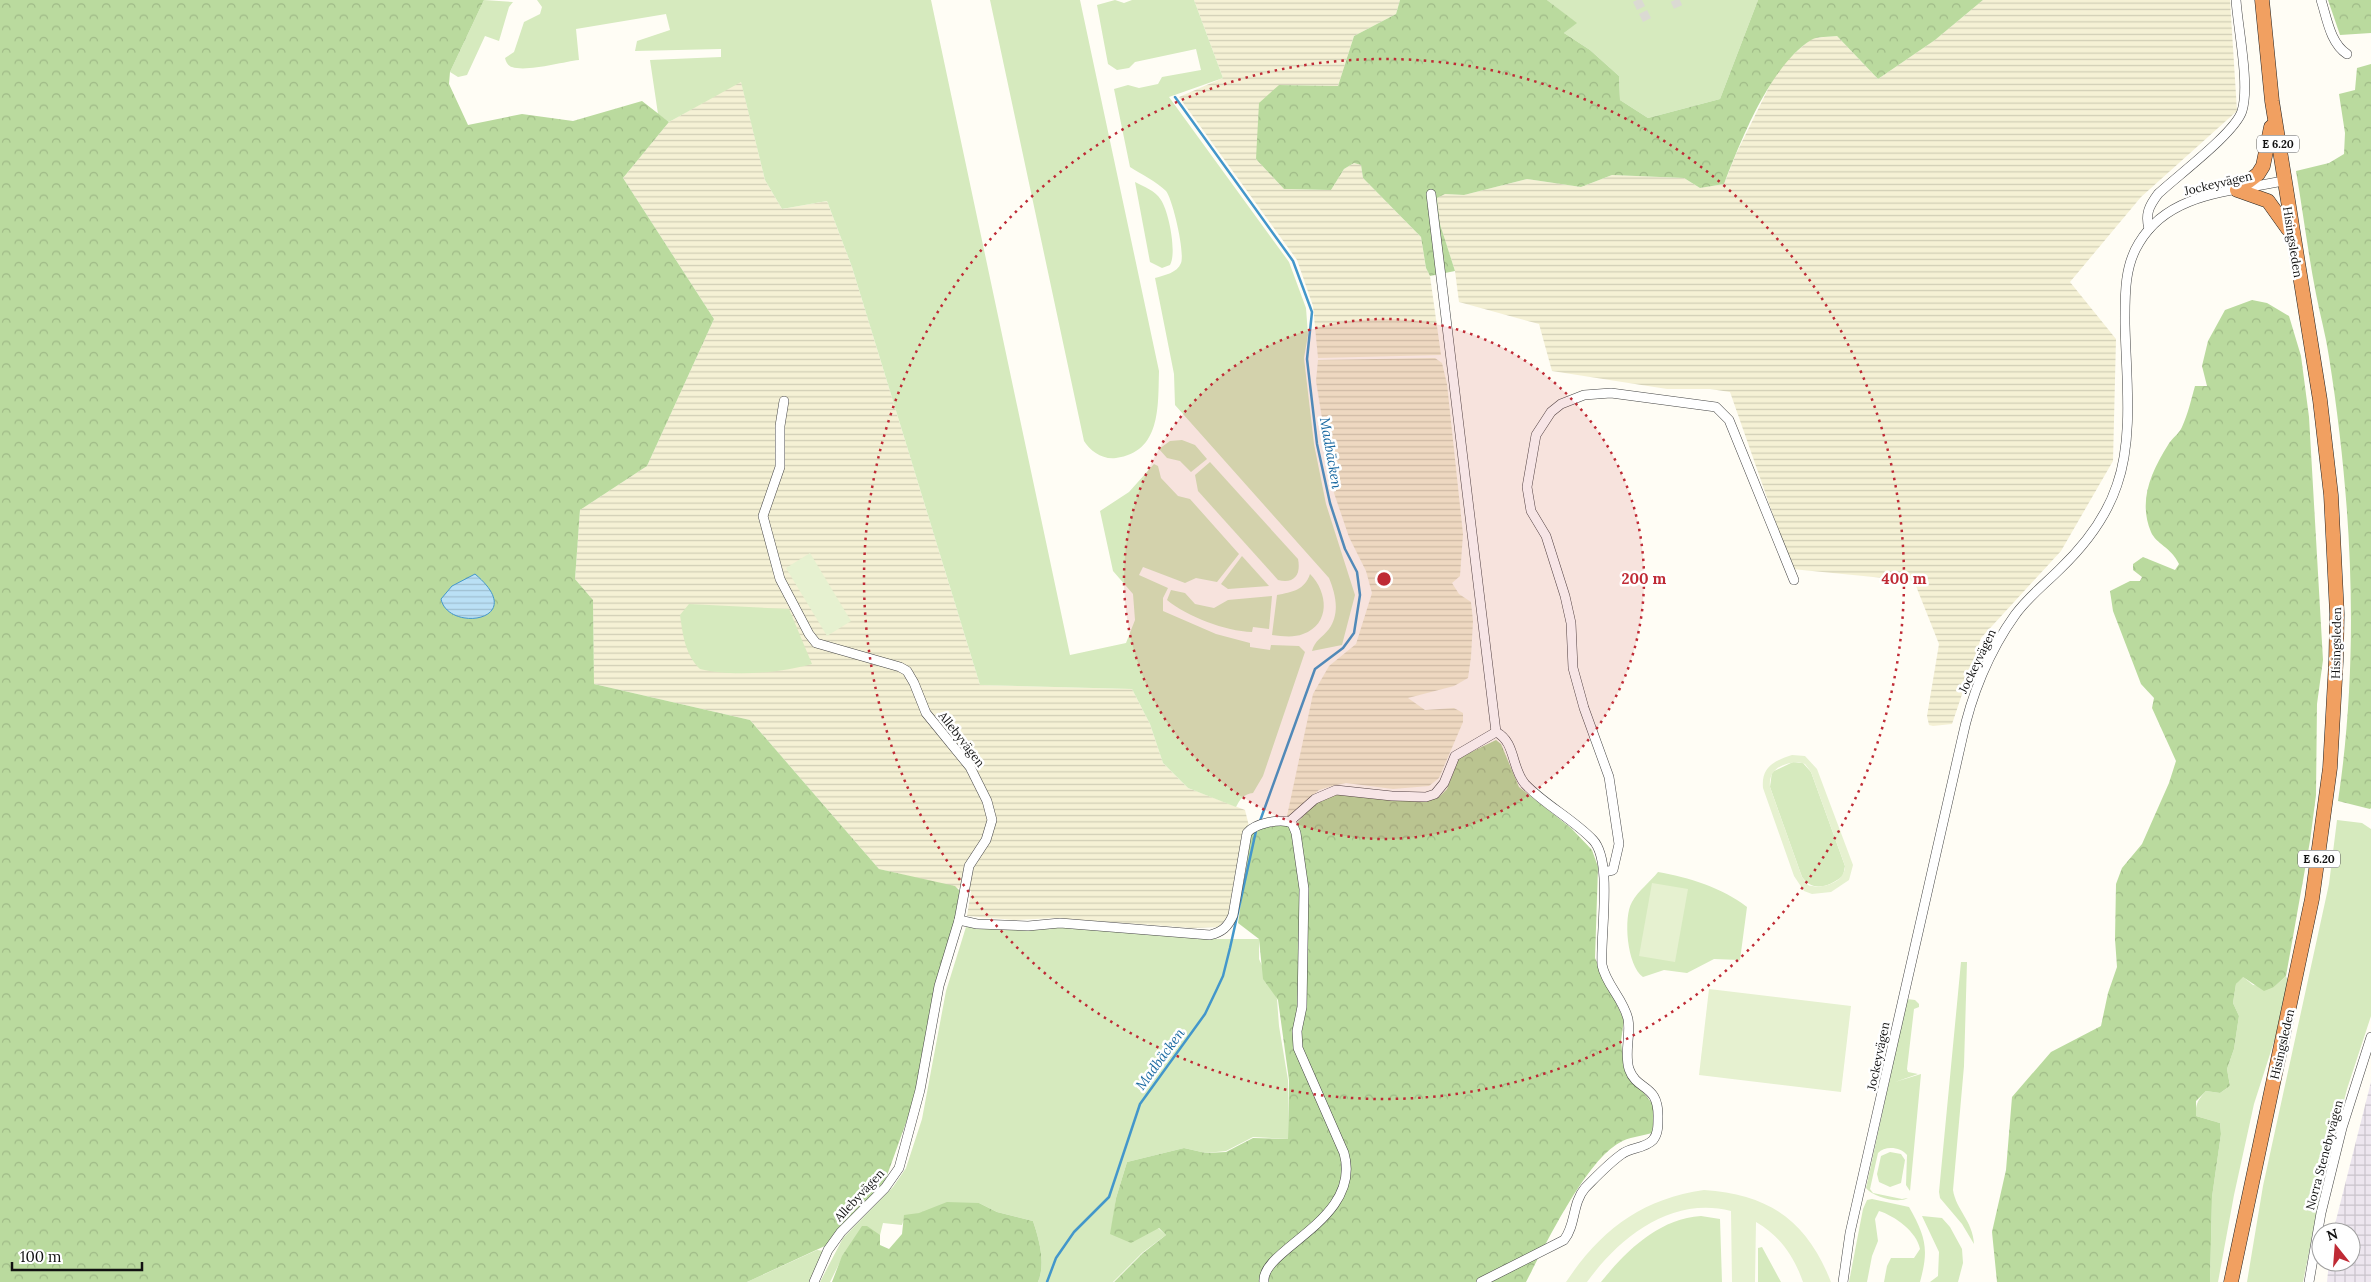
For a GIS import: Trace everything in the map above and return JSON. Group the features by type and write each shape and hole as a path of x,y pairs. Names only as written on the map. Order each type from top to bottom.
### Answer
{"highway":[{"name":"Hisingsleden","path":"2231,1282 2312,899 2333,732 2336,614 2331,495 2320,400 2283,182 2262,0"},
{"name":"E 6.20","path":"2237,190 2258,174 2263,166 2274,116"},
{"name":"E 6.20","path":"2237,190 2268,202 2291,234"}],"street":[{"path":"2149,229 2147,214 2149,206 2158,194 2225,134 2242,112 2243,77 2236,0"},
{"path":"2321,0 2334,40 2340,50 2347,54"},
{"name":"Jockeyvägen","path":"1844,1282 1850,1232 1972,700 1988,662 2015,615 2033,594 2075,554 2100,522 2110,503 2122,468 2126,437 2125,297 2127,274 2132,256 2149,229 2171,209 2203,196 2283,182"},
{"path":"1431,194 1496,732"},
{"path":"1604,872 1613,870 1619,844 1609,777 1578,689 1573,668 1569,611 1551,551 1528,500 1527,474 1536,435 1542,423 1561,404 1596,392 1716,407 1729,420 1794,580"},
{"name":"Allebyvägen","path":"784,401 780,426 780,467 763,516 780,579 809,634 816,643 900,666 907,671 926,713 970,767 990,807 991,827 986,840 969,866 959,920 941,978 920,1090 899,1168 885,1188 841,1232 828,1250 814,1282"},
{"path":"959,920 978,924 1028,926 1060,923 1210,935 1220,932 1233,915 1247,833 1254,827 1289,822 1315,799 1336,790 1392,796 1426,797 1435,794 1444,783 1455,756 1496,732"},
{"path":"1481,1282 1564,1240 1571,1228 1576,1204 1586,1188 1622,1154 1645,1146 1654,1139 1658,1129 1659,1106 1651,1091 1633,1078 1629,1068 1628,1021 1618,995 1606,978 1602,965 1603,858 1595,842 1525,783 1507,739 1496,732"},
{"path":"1264,1282 1264,1276 1271,1264 1324,1218 1339,1196 1348,1171 1344,1154 1298,1048 1297,1031 1302,1007 1304,889 1296,833 1289,822"},
{"name":"Norra Stenebyvägen","path":"2309,1282 2321,1213 2342,1128 2371,1037"}],"shaded area":[{"path":"1194,0 1400,0 1396,14 1354,36 1338,86 1279,85 1256,159 1284,189 1331,190 1344,169 1354,163 1361,165 1363,178 1421,237 1426,268 1430,276 1441,355 1318,358 1313,306 1297,260 1179,97 1223,78"},
{"path":"1983,0 2230,0 2237,111 2141,197 2070,282 2116,339 2113,461 2061,551 1981,638 1952,724 1933,726 1929,725 1927,716 1939,644 1914,581 1792,569 1730,392 1710,389 1667,389 1552,371 1539,324 1459,302 1455,271 1440,224 1437,198 1445,194 1464,195 1527,179 1581,187 1612,175 1684,178 1700,188 1724,184 1736,154 1774,77 1787,60 1812,38 1837,36 1878,79 1935,40"},
{"path":"741,81 765,180 782,209 827,201 852,267 980,685 1132,689 1150,724 1163,763 1188,788 1245,810 1249,826 1229,917 1218,927 1193,928 1054,918 1014,920 967,916 971,891 879,869 750,720 594,684 593,600 575,579 580,510 647,466 714,319 623,178 669,122"},
{"path":"1435,358 1442,363 1447,384 1463,534 1460,576 1452,583 1459,594 1471,602 1473,621 1471,657 1468,678 1454,686 1408,698 1425,710 1454,708 1463,713 1463,722 1439,778 1429,786 1393,789 1346,783 1319,790 1290,816 1287,816 1313,694 1329,666 1356,644 1372,593 1366,571 1349,537 1334,493 1316,381 1318,360"},
{"path":"2371,1082 2371,1282 2327,1282 2328,1272 2361,1272 2361,1222 2336,1222"}],"green space":[{"path":"0,0 484,0 450,72 449,84 468,125 522,114 573,121 642,101 669,122 623,178 714,319 647,466 580,510 575,579 593,600 594,684 750,720 879,869 955,886 961,892 916,1095 885,1181 827,1245 747,1282 0,1282"},
{"path":"484,0 513,2 509,7 499,41 485,36 467,75 458,77 450,72"},
{"path":"537,0 931,0 1070,655 1126,643 1135,620 1133,594 1113,571 1100,511 1129,492 1154,464 1158,466 1161,478 1178,496 1190,499 1239,554 1217,582 1196,578 1185,583 1143,567 1139,575 1168,588 1163,598 1163,611 1216,634 1250,643 1250,647 1270,650 1271,645 1299,646 1305,652 1263,776 1253,793 1243,797 1236,807 1188,788 1163,763 1150,724 1132,689 980,685 852,267 827,201 782,209 765,180 741,82 669,122 658,114 650,60 721,57 721,49 635,51 637,41 670,30 666,14 576,29 579,60 526,68 509,66 505,58 514,52 524,22 540,14 542,7"},
{"path":"990,0 1080,0 1159,371 1157,413 1154,426 1142,447 1131,454 1116,458 1106,458 1093,451 1084,441"},
{"path":"1115,0 1124,3 1132,0 1194,0 1223,78 1169,97 1289,262 1306,308 1308,335 1304,358 1314,444 1326,504 1355,595 1342,645 1312,651 1313,647 1329,629 1335,617 1335,597 1329,578 1175,405 1174,374 1155,278 1174,271 1181,263 1178,227 1166,191 1154,181 1130,167 1114,89 1128,85 1139,88 1158,84 1162,77 1201,70 1196,49 1135,62 1129,68 1117,70 1108,64 1097,5"},
{"path":"1400,0 1547,0 1577,23 1564,33 1590,50 1619,76 1620,100 1648,118 1720,99 1758,0 1983,0 1935,40 1878,79 1837,36 1820,37 1811,40 1782,67 1770,85 1748,126 1724,184 1700,188 1684,178 1612,175 1581,187 1527,179 1464,195 1445,194 1437,198 1440,224 1455,271 1430,276 1426,268 1421,237 1363,178 1361,165 1354,163 1344,169 1331,190 1284,189 1256,159 1259,103 1279,85 1338,86 1354,36 1396,14"},
{"path":"1547,0 1758,0 1720,99 1648,118 1620,100 1619,76 1590,50 1564,33 1576,23"},
{"path":"2328,0 2371,0 2371,33 2340,35"},
{"path":"2371,64 2370,809 2338,801 2345,746 2351,635 2348,523 2337,412 2329,357 2313,279 2296,171 2329,163 2344,154 2345,133 2339,94 2355,90 2357,68"},
{"path":"1135,182 1156,194 1167,214 1173,251 1170,265 1162,268 1150,262"},
{"path":"2252,300 2267,303 2289,316 2301,356 2309,417 2323,660 2317,704 2316,795 2310,841 2286,976 2274,987 2264,991 2243,977 2236,984 2233,1003 2239,1016 2234,1049 2227,1069 2230,1086 2220,1093 2206,1091 2196,1101 2196,1116 2220,1123 2221,1134 2212,1197 2210,1282 1997,1282 1992,1232 2006,1170 2012,1097 2051,1052 2101,1026 2108,993 2117,967 2115,939 2116,884 2122,868 2142,844 2169,783 2176,761 2152,708 2154,698 2141,684 2113,611 2110,591 2130,581 2140,581 2142,577 2133,570 2133,564 2143,557 2175,570 2179,564 2176,558 2156,540 2151,532 2146,509 2148,487 2162,455 2182,427 2195,386 2207,386 2202,366 2208,341 2225,310"},
{"path":"1182,440 1195,445 1207,459 1191,472 1180,461 1167,458 1159,449 1170,441"},
{"path":"1210,462 1298,559 1299,569 1293,579 1289,581 1278,580 1198,491 1195,475"},
{"path":"810,553 851,621 827,636 786,568"},
{"path":"1242,556 1269,586 1228,589 1221,584"},
{"path":"1310,574 1316,581 1323,598 1324,607 1318,623 1303,634 1288,636 1272,635 1277,595 1301,587 1305,584"},
{"path":"1171,590 1185,593 1195,604 1214,608 1228,600 1272,596 1269,629 1253,627 1252,632 1241,631 1207,622 1185,612 1167,600"},
{"path":"689,604 789,609 812,664 786,670 756,673 727,673 700,669 688,651 682,630 680,615"},
{"path":"1496,740 1501,744 1519,787 1571,828 1592,850 1598,867 1595,958 1624,1020 1621,1041 1624,1068 1655,1107 1652,1133 1619,1143 1606,1153 1593,1168 1567,1206 1526,1282 1114,1282 1143,1253 1166,1235 1159,1228 1131,1243 1110,1234 1116,1198 1127,1162 1184,1148 1206,1153 1226,1152 1253,1138 1288,1139 1289,1080 1278,1000 1263,979 1259,939 1238,923 1251,834 1254,831 1271,825 1284,824 1293,827 1315,804 1334,794 1421,802 1438,798 1447,789 1459,758"},
{"path":"1792,755 1805,756 1817,769 1853,865 1849,880 1831,892 1812,894 1804,891 1794,876 1763,788 1764,775 1767,770 1774,763","holes":["1798,762 1805,764 1811,772 1845,866 1844,872 1837,880 1820,886 1808,885 1802,877 1770,787 1771,776 1778,768"]},
{"path":"1793,762 1803,763 1811,772 1845,866 1843,876 1827,885 1811,885 1802,877 1770,787 1772,772"},
{"path":"2337,820 2362,823 2371,829 2371,1016 2347,1089 2325,1173 2315,1222 2311,1222 2311,1242 2303,1282 2247,1282 2263,1186 2329,884"},
{"path":"1658,872 1705,884 1738,900 1747,907 1740,960 1714,959 1687,973 1664,970 1643,977 1633,963 1630,952 1627,929 1629,909 1637,894"},
{"path":"1652,883 1688,889 1675,962 1639,956"},
{"path":"1059,926 1218,939 1259,939 1259,959 1277,999 1279,1026 1288,1080 1288,1139 1253,1137 1226,1151 1206,1153 1184,1148 1127,1162 1116,1198 1111,1233 1150,1231 1158,1228 1166,1235 1142,1253 1113,1282 1038,1282 1042,1259 1033,1221 997,1212 979,1203 905,1216 902,1225 883,1223 880,1235 843,1256 830,1282 820,1282 843,1238 893,1187 906,1168 922,1119 946,991 966,927 1029,929"},
{"path":"1961,962 1967,962 1964,1066 1953,1190 1957,1204 1971,1229 1974,1244 1962,1224 1940,1198 1939,1192"},
{"path":"2242,976 2253,985 2274,987 2286,976 2288,981 2278,1029 2254,1104 2234,1195 2218,1282 2210,1282 2212,1197 2221,1134 2220,1123 2196,1116 2196,1108 2206,1091 2220,1093 2230,1086 2227,1069 2234,1049 2239,1016 2233,1003 2236,984"},
{"path":"1709,989 1851,1006 1841,1092 1699,1075"},
{"path":"1907,999 1915,1000 1919,1004 1919,1007 1914,1009 1907,1069 1908,1072 1918,1074 1895,1082 1921,1074 1910,1191 1906,1185 1907,1155 1901,1150 1893,1148 1881,1150 1878,1153 1870,1189 1873,1193 1902,1199 1908,1198 1904,1200 1892,1200 1880,1197 1869,1191 1866,1188"},
{"path":"1890,1152 1901,1154 1905,1160 1901,1183 1890,1187 1879,1182 1877,1174 1881,1156"},
{"path":"1704,1190 1748,1197 1783,1215 1810,1242 1831,1282 1803,1282 1791,1255 1779,1240 1756,1222 1755,1282 1732,1282 1731,1211 1709,1208 1688,1209 1668,1215 1649,1224 1615,1250 1587,1282 1566,1282 1593,1247 1624,1220 1642,1209 1661,1201 1681,1194"},
{"path":"1872,1199 1909,1207 1919,1227 1924,1243 1925,1252 1920,1282 1884,1282 1887,1266 1891,1258 1914,1258 1920,1249 1910,1231 1892,1217 1879,1211 1875,1219 1878,1241 1872,1256 1867,1282 1849,1282 1863,1209 1867,1200"},
{"path":"947,1202 979,1203 997,1212 1033,1221 1042,1259 1038,1282 832,1282 842,1256 862,1226 867,1226 880,1235 880,1245 889,1249 902,1234 904,1215 919,1213"},
{"path":"1701,1216 1720,1219 1722,1282 1601,1282 1621,1259 1644,1238 1671,1223 1685,1218"},
{"path":"1922,1216 1942,1218 1950,1227 1962,1249 1963,1263 1958,1282 1930,1282 1938,1276 1939,1252"},
{"path":"1762,1247 1781,1282 1758,1282 1758,1248"},
{"path":"817,1250 824,1251 812,1282 747,1282"}],"water":[{"path":"475,574 490,590 494,603 491,612 482,617 457,616 447,610 441,599 452,586"}],"waterway":[{"name":"Madbäcken","path":"1175,97 1293,261 1312,312 1307,359 1317,444 1330,503 1345,549 1357,572 1360,595 1354,633 1343,648 1315,669 1260,821"},
{"name":"Madbäcken","path":"1047,1282 1056,1258 1074,1232 1109,1197 1140,1104 1205,1014 1223,976 1256,831"}],"tunnel":[{"path":"1637,0 1647,20"},
{"path":"1675,0 1678,7"}]}
